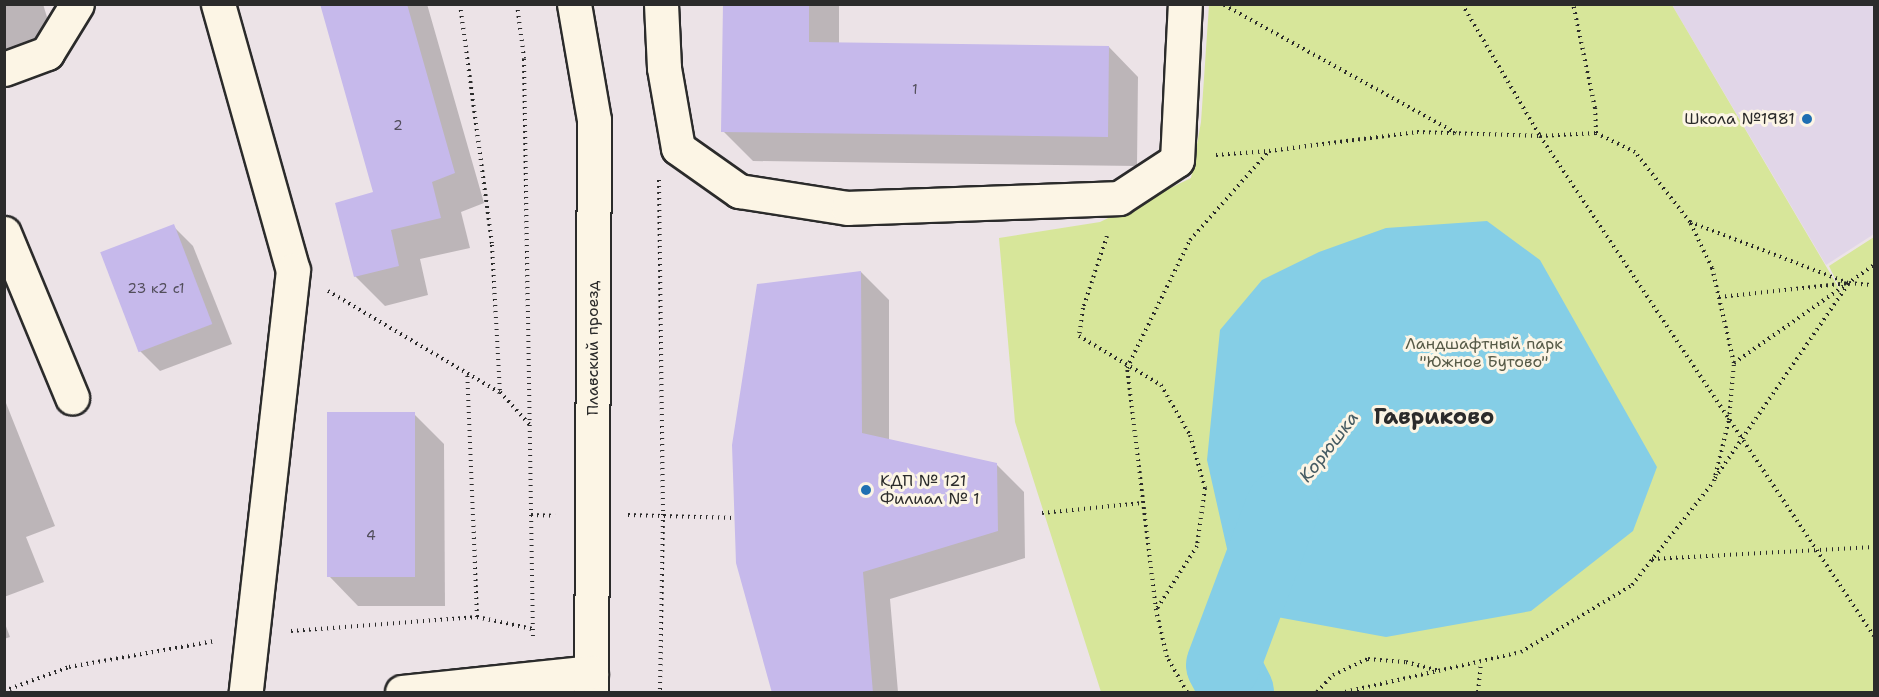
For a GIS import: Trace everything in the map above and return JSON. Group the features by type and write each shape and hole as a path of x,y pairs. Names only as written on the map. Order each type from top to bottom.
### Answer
{"street":[{"path":"4,69 47,53 77,4"},
{"path":"218,4 293,270 246,693"},
{"name":"Плавский проезд","path":"574,4 594,120 591,682"},
{"path":"661,4 664,68 678,148 739,191 848,208 1119,198 1177,160 1185,4"},
{"path":"4,233 72,397"},
{"path":"402,693 534,678 591,682"}],"path":[{"path":"460,4 492,245 500,392"},
{"path":"517,4 524,59 534,678"},
{"path":"1223,4 1458,133"},
{"path":"1462,4 1540,136 1875,636"},
{"path":"1573,4 1596,108 1596,133"},
{"path":"1228,153 1269,151 1417,132 1540,136 1596,133 1635,152 1690,222 1712,268 1719,297 1734,363 1730,420 1714,481"},
{"path":"1187,693 1167,657 1156,610 1127,368 1190,240 1269,151"},
{"path":"658,168 663,514 660,693"},
{"path":"1119,198 1083,308 1079,336 1127,368 1161,385 1190,435 1205,488 1197,546 1156,610"},
{"path":"1690,222 1849,283"},
{"path":"1734,363 1875,265"},
{"path":"293,270 500,392 530,425"},
{"path":"1345,693 1521,651 1632,585 1714,481 1849,283"},
{"path":"1719,297 1849,283 1875,285"},
{"path":"466,373 477,617"},
{"path":"1042,513 1143,502"},
{"path":"592,516 663,514 735,518"},
{"path":"1652,560 1875,548"},
{"path":"4,691 69,667 253,634 477,617 533,629"},
{"path":"1317,693 1333,675 1368,659 1406,662 1440,671"},
{"path":"1478,693 1481,662"}],"shaded area":[{"name":"Школа №1981","path":"1672,5 1874,5 1874,234 1826,265"}],"green space":[{"name":"Ландшафтный парк \"Южное Бутово\"","path":"1209,5 1672,5 1843,295 1829,266 1874,237 1874,692 1101,692 1015,422 999,238 1100,222 1191,178 1201,122"}],"water":[{"path":"1487,221 1540,260 1657,467 1633,531 1531,611 1386,637 1261,614 1232,589 1232,571 1207,460 1220,330 1262,280 1319,252 1386,228"}],"building":[{"path":"320,4 407,4 455,173 432,182 441,218 391,230 399,266 354,277 335,203 373,192"},
{"path":"723,4 809,4 809,42 1109,46 1108,137 721,132"},
{"path":"174,224 212,324 139,352 100,252"},
{"name":"КДП № 121 Филиал № 1","path":"861,271 862,433 997,463 998,531 863,572 873,693 772,693 736,563 732,445 757,284"},
{"path":"327,412 415,412 415,577 327,577"}],"waterway":[{"name":"Корюшка","path":"1237,692 1223,665 1282,508"}],"place":[{"name":"Школа №1981","path":"1807,119"},
{"name":"КДП № 121 Филиал № 1","path":"866,490"}],"district":[{"name":"Гавриково","path":"1434,417"}]}
